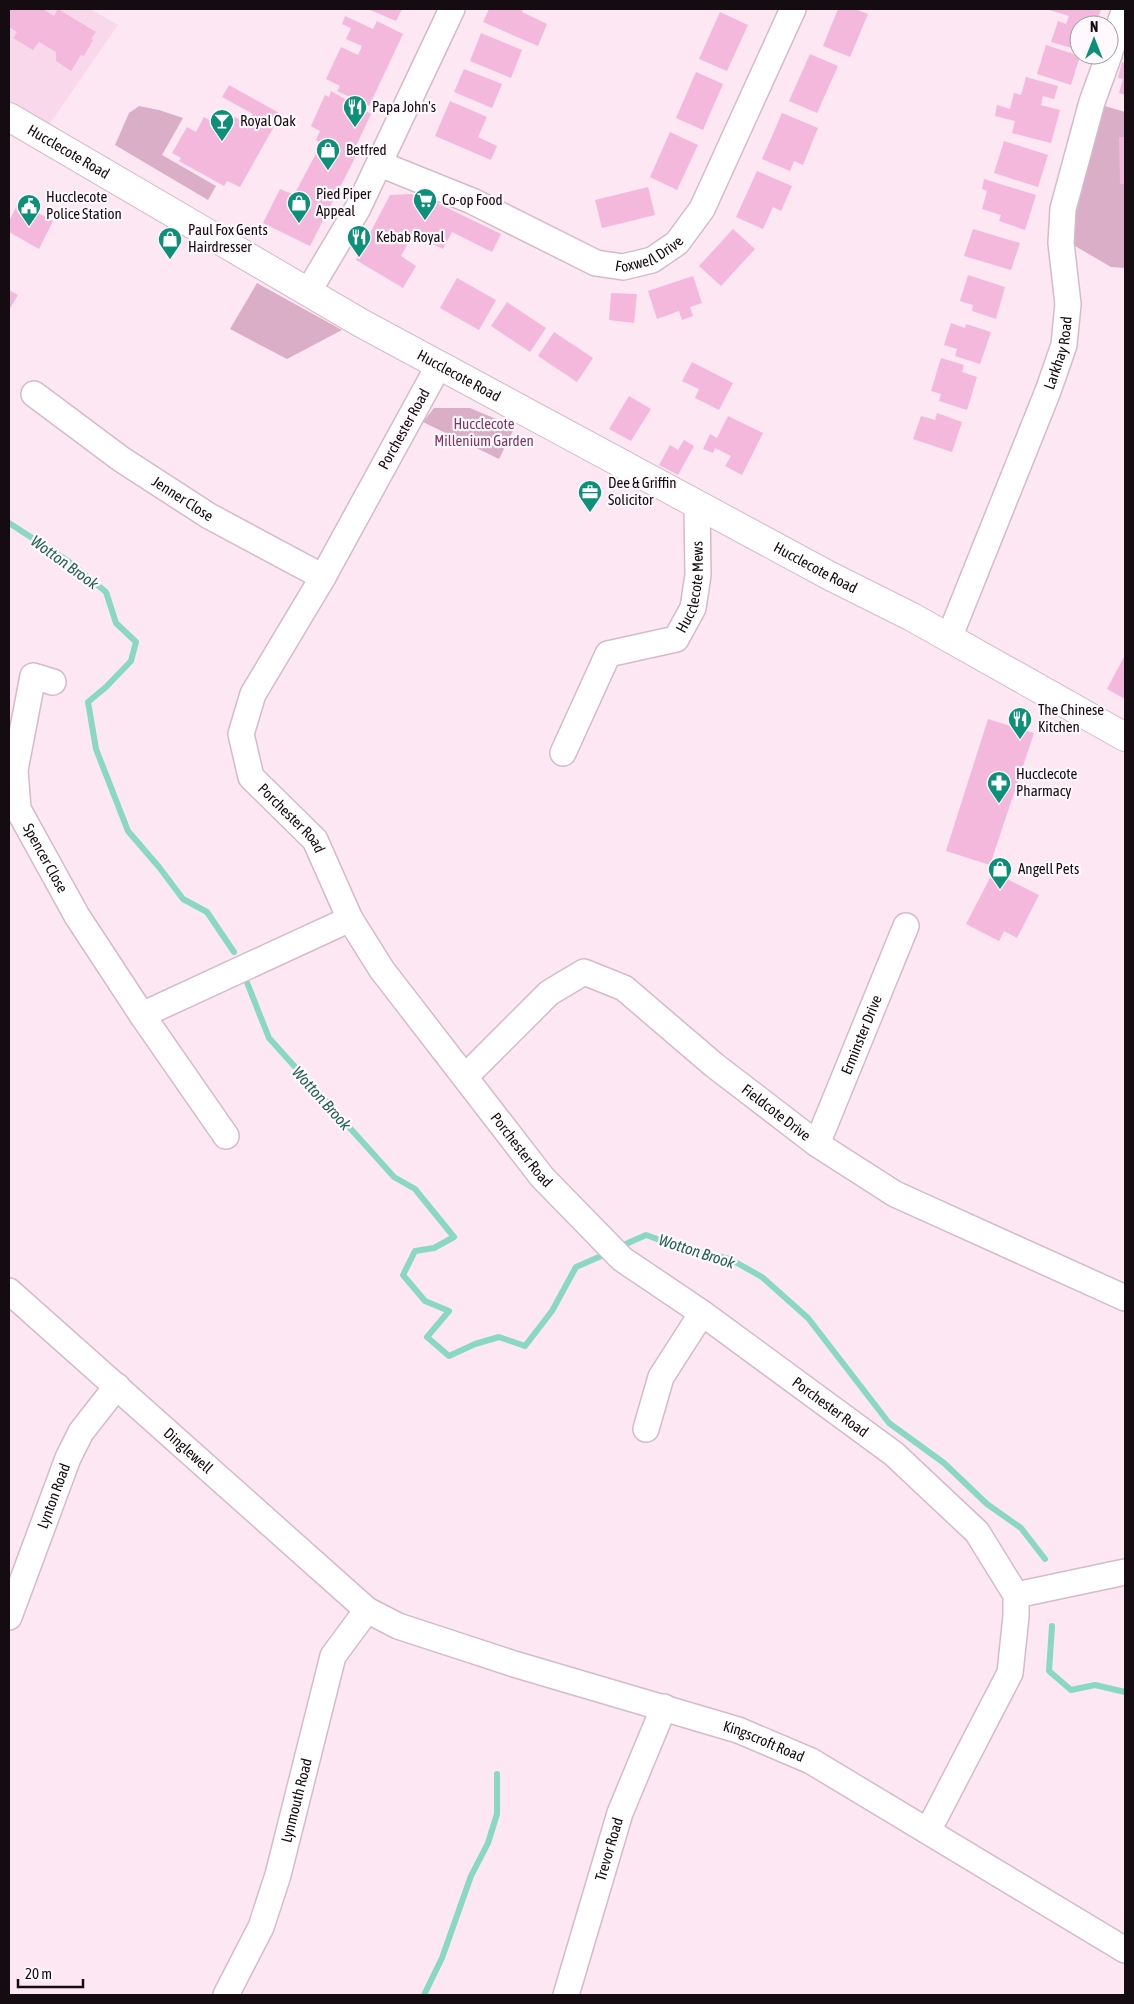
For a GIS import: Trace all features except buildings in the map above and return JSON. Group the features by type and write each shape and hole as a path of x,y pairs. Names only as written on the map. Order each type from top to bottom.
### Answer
{"street":[{"path":"308,292 343,234 380,164 452,9"},
{"name":"Foxwell Drive","path":"380,164 463,197 596,263 623,267 652,260 678,243 702,210 793,9"},
{"name":"Larkhay Road","path":"1119,26 1125,9"},
{"name":"Larkhay Road","path":"949,638 1052,383 1064,345 1068,304 1061,243 1063,209 1092,102 1105,65"},
{"name":"Hucclecote Road","path":"9,118 308,292 439,365 949,638 1125,737"},
{"name":"Porchester Road","path":"439,365 323,577 253,694 241,734 250,777 315,840 350,919 382,970 466,1076 542,1177 613,1250 702,1312 894,1454 977,1532 1016,1595"},
{"name":"Jenner Close","path":"50,397 121,460 209,516 323,577"},
{"name":"Hucclecote Mews","path":"563,753 608,654 676,639 693,608 698,575 697,504"},
{"name":"Spencer Close","path":"53,682 33,676 14,770 18,809 76,916 226,1136"},
{"path":"142,1015 350,919"},
{"name":"Erminster Drive","path":"817,1144 906,926"},
{"name":"Fieldcote Drive","path":"466,1076 550,993 584,972 624,988 714,1065 817,1144 894,1194 1125,1298"},
{"name":"Dinglewell","path":"9,1290 367,1610"},
{"path":"646,1429 660,1377 702,1312"},
{"name":"Lynton Road","path":"9,1617 68,1458 81,1432 117,1386"},
{"path":"928,1831 1010,1673 1016,1616 1016,1595 1125,1572"},
{"name":"Kingscroft Road","path":"367,1610 398,1626 514,1664 738,1730 811,1761 1125,1950"},
{"name":"Lynmouth Road","path":"226,1995 261,1927 278,1874 333,1656 367,1610"},
{"name":"Trevor Road","path":"566,1995 620,1813 664,1707"}],"shaded area":[{"path":"9,9 90,9 118,25 48,126 9,103"}],"green space":[{"path":"139,106 183,118 162,155 216,186 208,200 115,145 129,113"},
{"path":"1105,106 1125,112 1125,268 1111,267 1075,246 1069,231 1084,169"},
{"path":"257,283 342,330 287,359 230,329"},
{"name":"Hucclecote Millenium Garden","path":"434,408 470,408 515,427 499,459 423,422"}],"waterway":[{"name":"Wotton Brook","path":"9,523 68,561 106,592 116,623 136,642 131,661 106,687 88,702 96,749 128,831 183,899 207,912 234,952"},
{"name":"Wotton Brook","path":"246,980 269,1038 394,1177 415,1189 454,1237 434,1248 415,1251 403,1275 425,1301 449,1311 427,1337 449,1356 475,1344 499,1337 525,1346 552,1311 576,1267 608,1253"},
{"name":"Wotton Brook","path":"619,1247 646,1235 688,1250 730,1259 762,1277 808,1318 889,1423 944,1463 987,1504 1021,1528 1045,1559"},
{"name":"Wotton Brook","path":"1052,1626 1049,1671 1071,1690 1095,1685 1125,1692"},
{"path":"424,1995 442,1958 471,1876 488,1843 497,1814 497,1774"}],"place":[{"name":"Papa John's","path":"355,128"},
{"name":"Royal Oak","path":"222,142"},
{"name":"Betfred","path":"328,171"},
{"name":"Co-op Food","path":"425,221"},
{"name":"Pied Piper Appeal","path":"299,224"},
{"name":"Hucclecote Police Station","path":"29,227"},
{"name":"Kebab Royal","path":"359,258"},
{"name":"Paul Fox Gents Hairdresser","path":"170,260"},
{"name":"Dee & Griffin Solicitor","path":"590,513"},
{"name":"The Chinese Kitchen","path":"1020,740"},
{"name":"Hucclecote Pharmacy","path":"999,804"},
{"name":"Angell Pets","path":"1000,890"}]}
